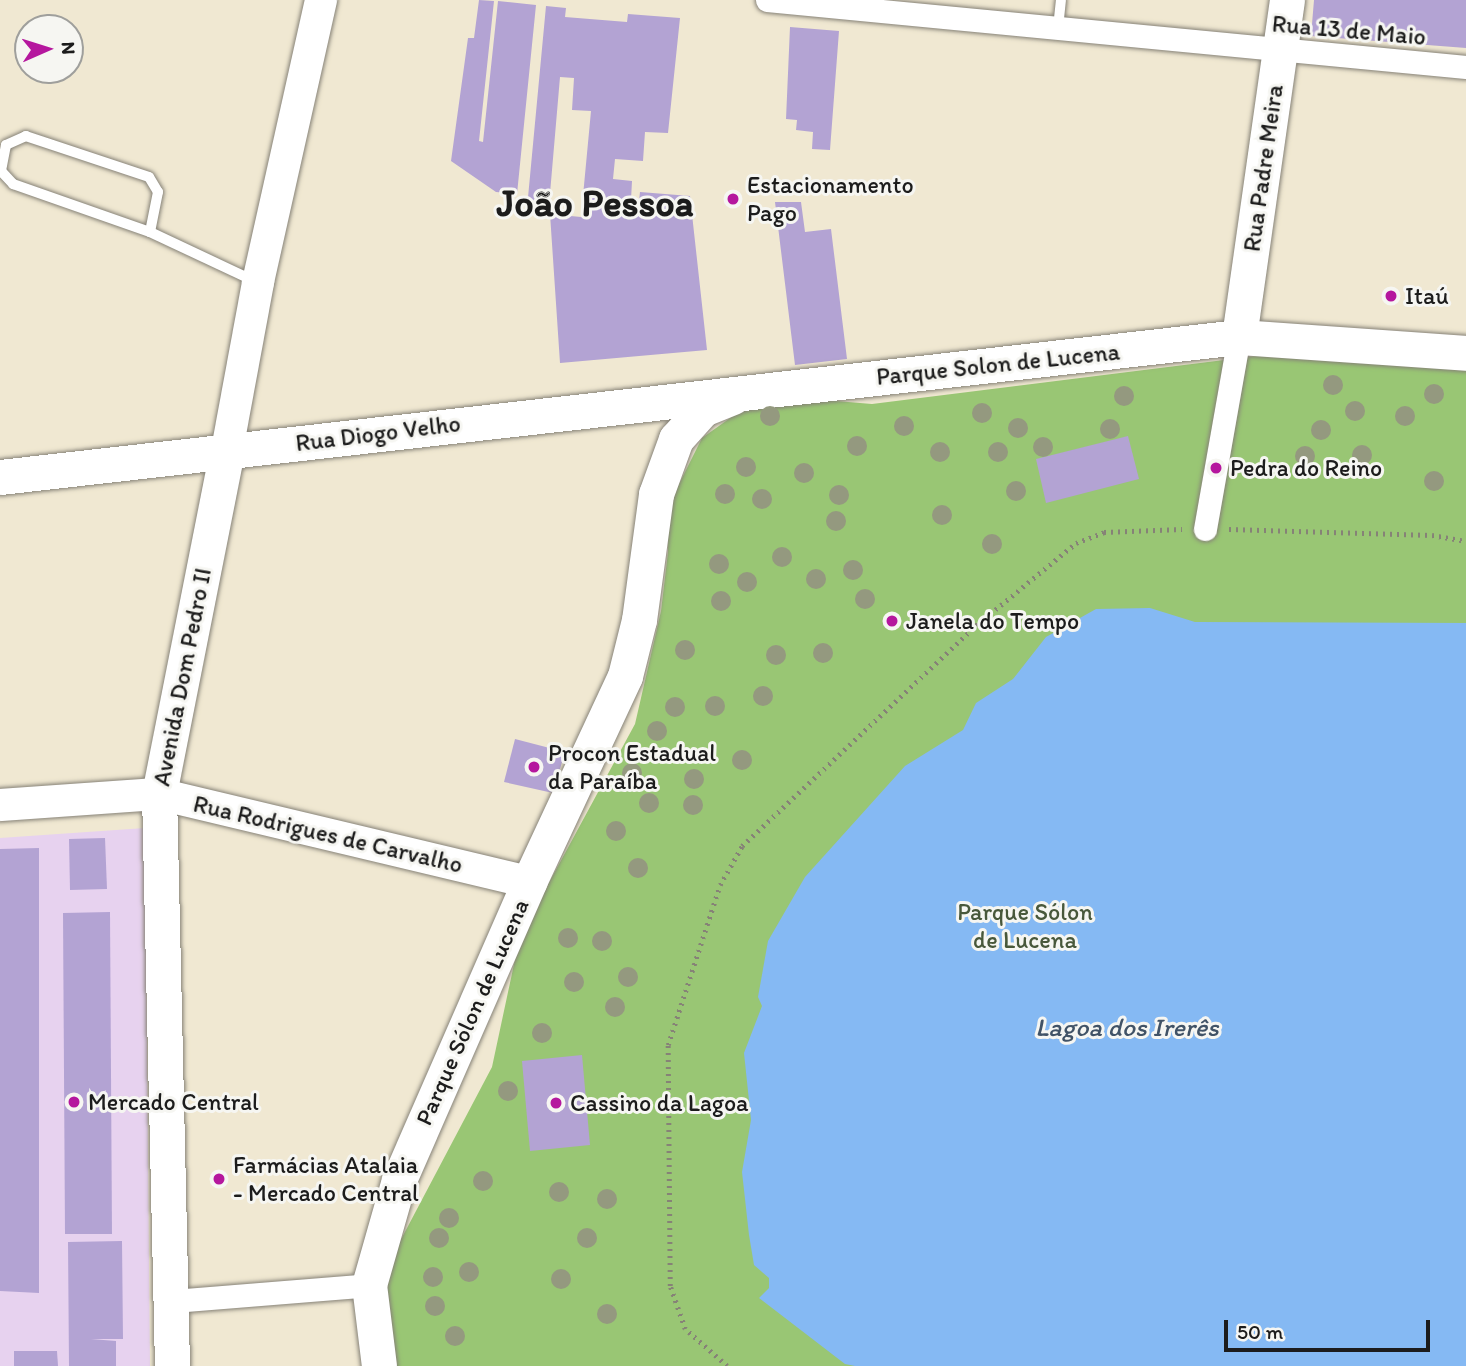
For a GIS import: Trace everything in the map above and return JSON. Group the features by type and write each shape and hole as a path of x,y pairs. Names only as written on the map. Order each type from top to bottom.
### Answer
{"main road":[{"name":"Avenida Dom Pedro II","path":"172,1366 159,794 258,282 321,0"},
{"name":"Rua Padre Meira","path":"1239,337 1287,0"},
{"path":"1239,337 1466,353"},
{"name":"Parque Solon de Lucena","path":"756,388 1239,337"},
{"name":"Rua Diogo Velho","path":"0,477 756,388"},
{"name":"Parque Sólon de Lucena","path":"379,1366 369,1284 400,1180 529,882 625,676 641,608 656,494 676,439 703,409 756,388"},
{"name":"Rua Rodrigues de Carvalho","path":"0,805 159,794 529,882"}],"street":[{"name":"Rua 13 de Maio","path":"768,0 963,9 1058,27 1466,67"},
{"path":"1205,529 1239,337"},
{"path":"172,1301 369,1284"}],"lane":[{"path":"1058,27 1060,0"},
{"path":"150,232 158,192 149,177 26,136 6,145 1,171 13,184 150,232 258,282"}],"path":[{"path":"727,1366 685,1329 670,1286 668,1045 720,886 742,846 979,622 1076,543 1104,532 1135,528 1432,535 1466,541"}],"shaded area":[{"name":"Mercado Central","path":"145,828 150,1366 0,1366 0,838"}],"green space":[{"name":"Parque Sólon de Lucena","path":"1280,353 1466,370 1466,1366 393,1366 384,1332 388,1264 492,1067 520,936 635,724 661,611 668,552 667,508 702,438 747,406 800,398 872,404"}],"water":[{"name":"Lagoa dos Irerês","path":"1150,608 1195,622 1466,623 1466,1366 855,1366 845,1364 759,1298 769,1288 769,1278 754,1265 742,1172 751,1120 744,1053 762,1006 758,997 768,941 805,877 905,766 963,730 976,703 1013,679 1046,637 1096,609"}],"building":[{"path":"479,0 494,1 479,141 483,142 498,1 536,5 517,194 496,192 451,161 468,38 474,38"},
{"path":"1314,0 1466,0 1466,48 1311,36"},
{"path":"546,6 566,8 565,17 627,22 628,14 680,18 668,133 645,132 643,161 615,159 613,179 632,181 631,200 639,201 640,192 690,196 707,350 560,363 550,214 581,217 591,111 572,110 574,78 560,77 549,205 527,208"},
{"path":"790,27 839,31 830,150 812,149 813,132 796,130 797,120 786,119"},
{"path":"775,202 801,202 805,232 831,229 847,359 795,365"},
{"path":"1128,436 1139,479 1046,503 1036,459"},
{"name":"Procon Estadual da Paraíba","path":"515,739 565,752 553,793 504,782"},
{"path":"105,838 107,889 70,890 69,839"},
{"path":"39,848 39,1293 0,1291 0,849"},
{"path":"110,912 112,1234 65,1234 63,913"},
{"name":"Cassino da Lagoa","path":"582,1055 590,1145 530,1151 522,1061"},
{"path":"122,1241 123,1339 91,1339 116,1341 116,1366 69,1366 68,1242"},
{"path":"14,1351 57,1351 58,1366 14,1366"}],"place":[{"name":"Estacionamento Pago","path":"733,199"},
{"name":"Itaú","path":"1391,296"},
{"name":"Pedra do Reino","path":"1216,468"},
{"name":"Janela do Tempo","path":"892,621"},
{"name":"Procon Estadual da Paraíba","path":"534,767"},
{"name":"Mercado Central","path":"74,1102"},
{"name":"Cassino da Lagoa","path":"556,1103"},
{"name":"Farmácias Atalaia - Mercado Central","path":"219,1179"}],"district":[{"name":"João Pessoa","path":"595,204"}]}
